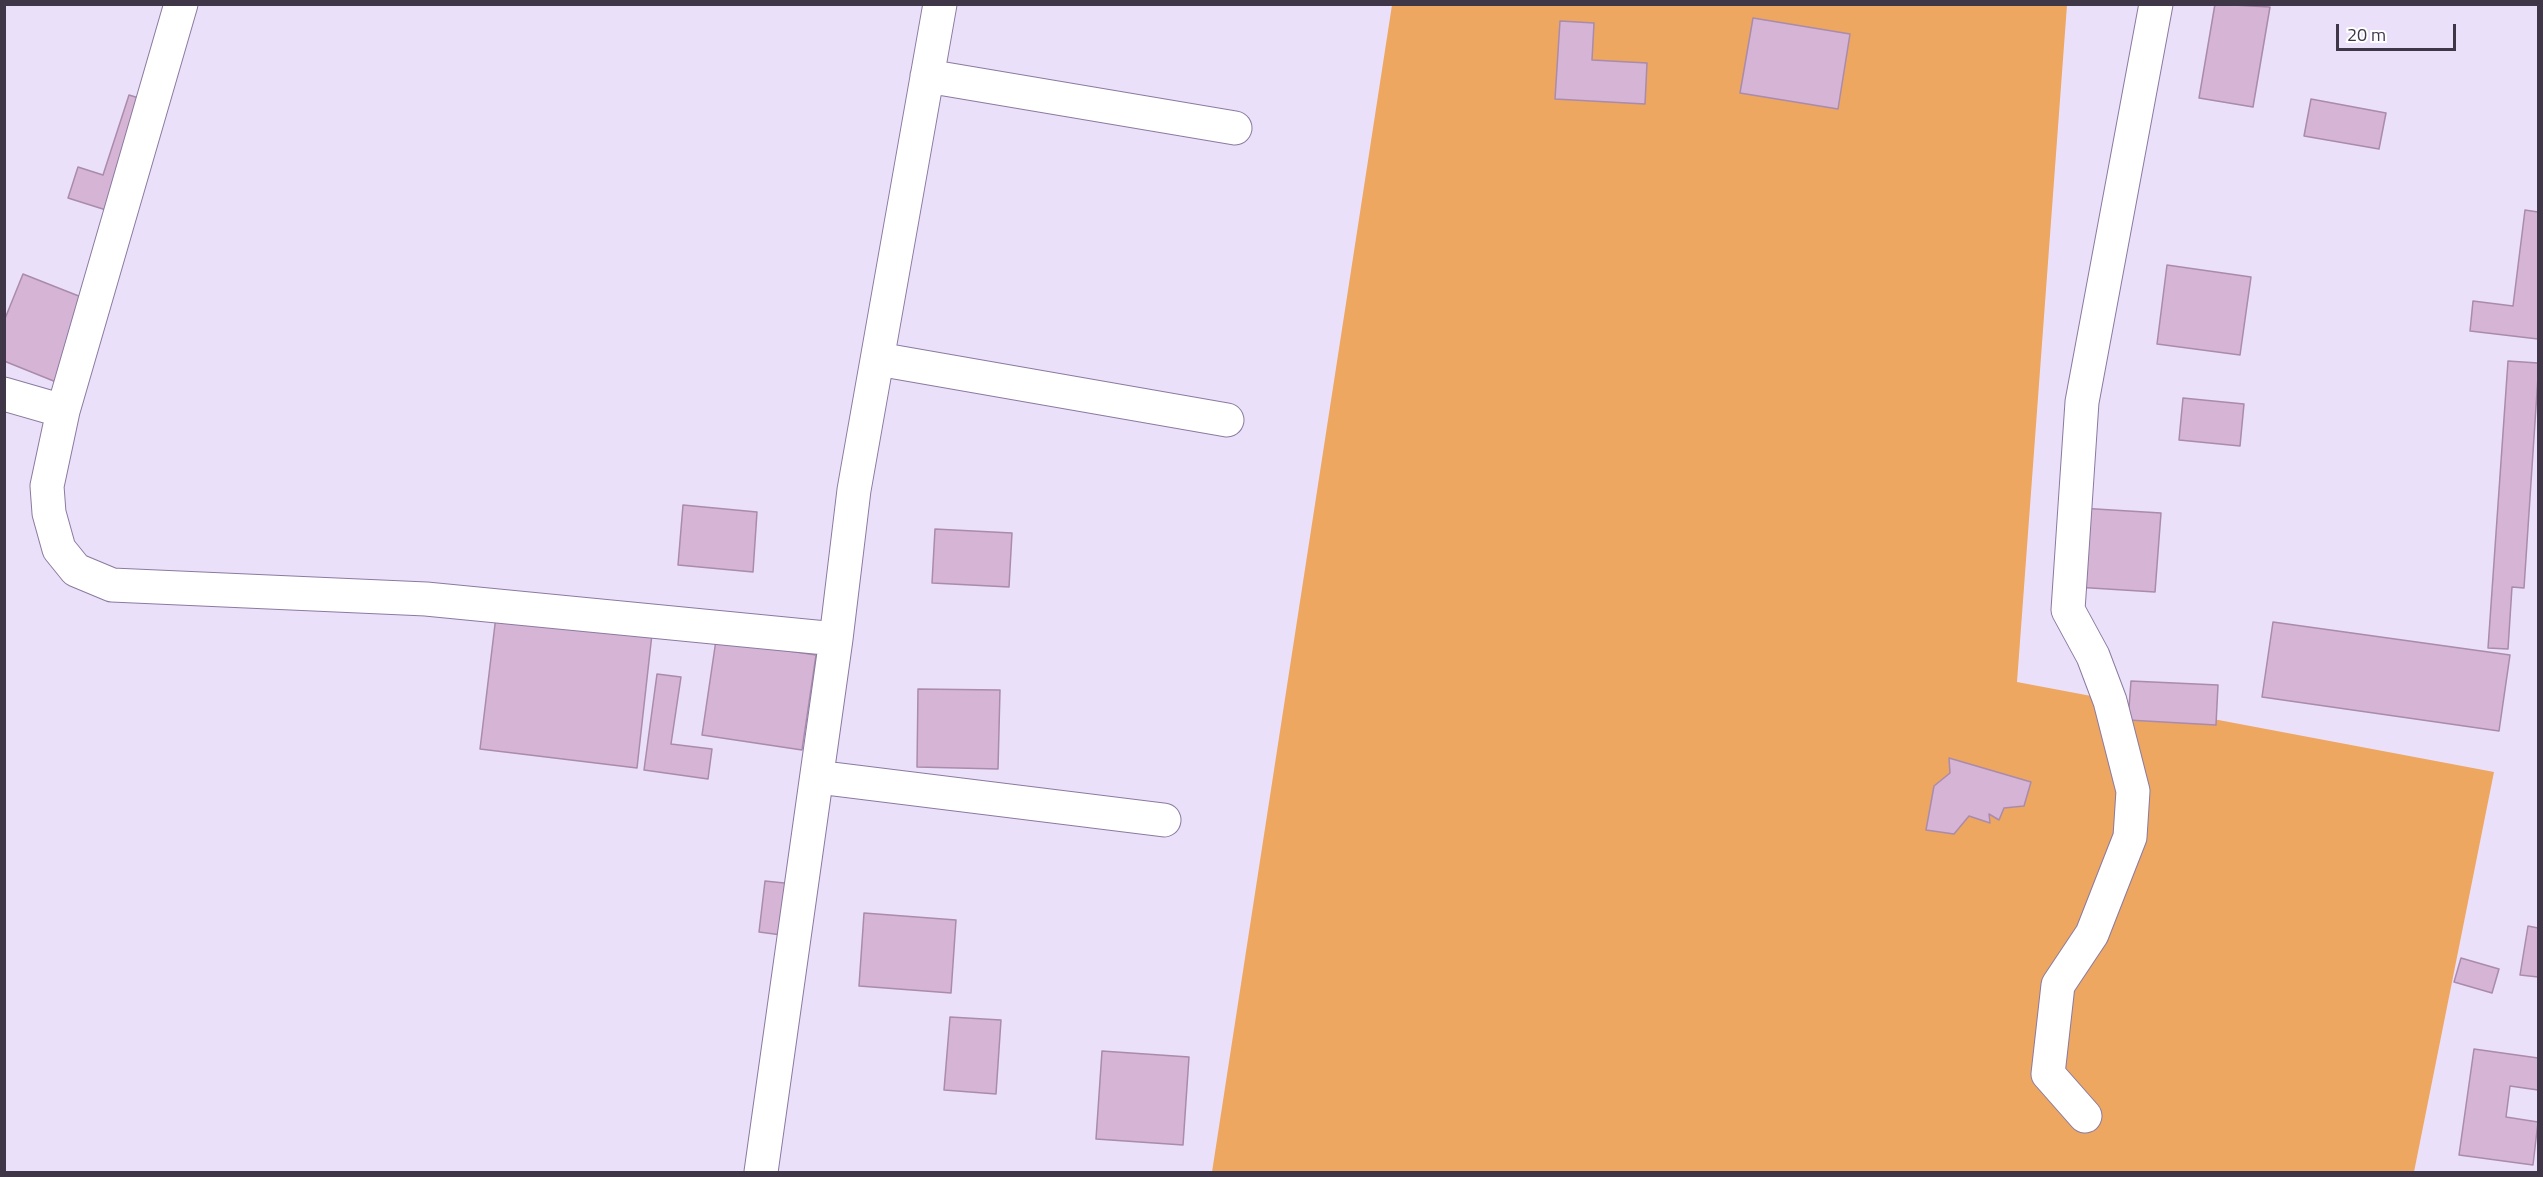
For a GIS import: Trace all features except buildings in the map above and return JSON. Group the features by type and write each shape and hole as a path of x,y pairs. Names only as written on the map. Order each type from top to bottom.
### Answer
{"street":[{"path":"181,4 63,411 47,486 50,513 59,549 76,570 111,585 426,599 836,639"},
{"path":"761,1173 836,639 854,490 940,4"},
{"path":"2085,1116 2048,1074 2058,985 2092,934 2130,837 2133,791 2102,678 2068,610 2082,402 2156,4"},
{"path":"927,76 1235,128"},
{"path":"878,359 1227,420"},
{"path":"4,394 63,411"},
{"path":"817,777 1164,820"}],"shaded area":[{"path":"1392,5 2067,5 2017,682 2494,772 2414,1172 1212,1172"}]}
